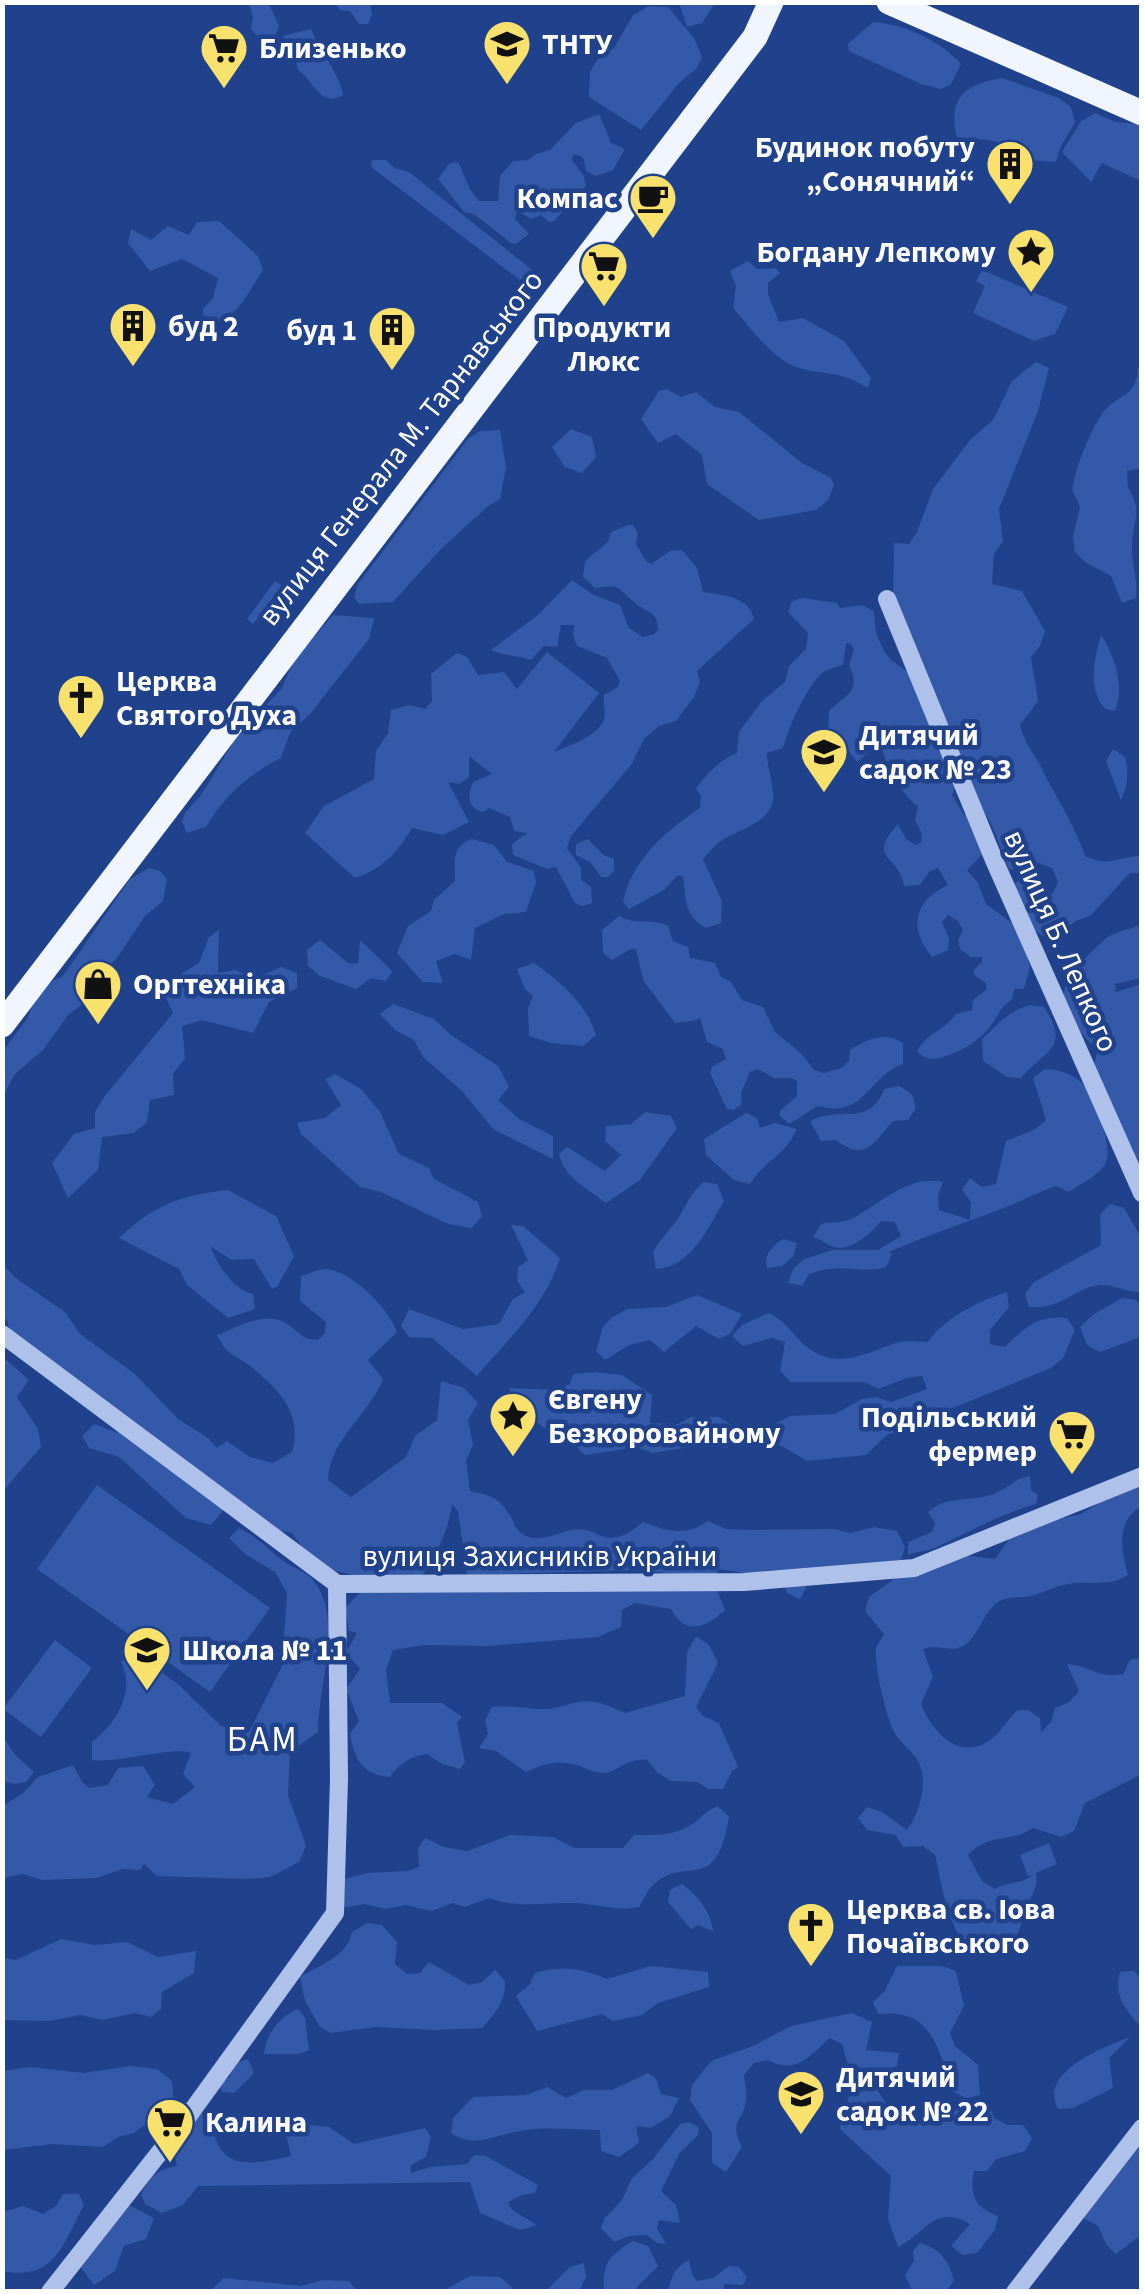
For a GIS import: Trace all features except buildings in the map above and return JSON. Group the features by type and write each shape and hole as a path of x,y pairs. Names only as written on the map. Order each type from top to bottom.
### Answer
{"main road":[{"name":"вулиця Генерала М. Тарнавського","path":"2,1024 731,68 754,36 771,2"},
{"path":"889,2 1142,113"}],"street":[{"name":"вулиця Б. Лепкого","path":"886,599 994,860 1142,1193"},
{"name":"вулиця Захисників України","path":"2,1334 337,1584 744,1582 914,1568 1142,1476"},
{"path":"50,2292 188,2116 335,1912 339,1779 337,1584"},
{"path":"1015,2292 1142,2128"}],"shaded area":[{"path":"268,2 279,26 272,44 264,43 251,29 249,4"},
{"path":"679,2 715,3 702,23 687,27"},
{"path":"336,3 370,3 372,15 368,24 359,24 350,11 340,10"},
{"path":"649,6 668,7 694,38 702,57 697,68 679,83 641,130 589,97 590,72 601,54 614,48 633,15"},
{"path":"873,22 910,30 943,48 961,64 951,84 941,89 921,84 849,51 848,44"},
{"path":"311,29 343,95 323,96 298,70 295,57 285,50 283,36"},
{"path":"1002,78 1059,98 1071,107 1075,122 1056,162 1027,160 989,140 957,138 955,113 962,95 978,84"},
{"path":"1095,113 1116,122 1141,124 1141,181 1102,163 1091,182 1062,152 1081,121"},
{"path":"599,114 611,143 625,149 613,170 596,176 586,171 583,157 573,154 572,160 586,186 554,221 549,222 541,215 531,219 517,211 515,219 529,234 516,244 474,214 464,212 438,179 449,164 458,162 479,201 498,201 500,176 513,161 528,160 550,150 576,123"},
{"path":"372,160 386,160 394,168 409,172 541,277 542,283 533,287 524,283 371,167"},
{"path":"219,221 258,256 263,270 232,314 204,324 203,309 213,298 218,278 182,259 150,271 128,243 131,229 151,240 168,226 189,235 197,222"},
{"path":"748,261 757,269 776,268 780,273 768,283 779,322 803,318 844,341 871,378 868,388 841,376 789,364 763,342 733,308 736,286 730,271"},
{"path":"982,270 1068,307 1055,334 1034,341 973,313 985,286 976,281"},
{"path":"1036,362 1049,368 1038,411 999,509 1003,541 994,554 992,584 1022,591 1045,631 1031,657 1038,701 1020,725 1085,856 1108,861 1142,856 1141,873 1130,873 1090,916 1052,939 1035,931 1023,918 1016,902 1015,883 1029,877 1052,895 1058,882 1052,868 1039,863 1010,870 994,829 979,807 893,598 894,543 909,544 933,489 970,440 993,420 1012,381"},
{"path":"1141,365 1141,468 1127,471 1136,511 1132,547 1136,598 1122,603 1111,576 1075,552 1073,537 1080,507 1072,490 1096,423 1107,408 1130,391"},
{"path":"667,389 681,397 696,392 715,407 739,412 802,463 831,478 834,485 828,500 816,510 759,520 707,484 702,455 676,434 658,443 641,419 659,391"},
{"path":"571,429 592,437 596,457 582,473 565,467 552,447"},
{"path":"500,430 506,467 500,499 440,550 393,602 359,604 354,597 358,584 468,439 480,431"},
{"path":"633,525 638,534 636,544 646,561 651,564 670,551 682,550 697,568 703,592 741,601 754,619 697,671 700,682 694,697 676,721 659,726 644,739 631,765 571,836 567,848 581,868 581,880 591,887 592,903 575,903 556,867 547,869 513,855 512,844 527,833 514,831 510,817 489,808 483,812 471,804 473,782 492,774 469,756 469,777 459,784 448,782 469,822 443,835 412,828 388,859 364,875 355,878 305,833 324,806 374,779 376,751 388,733 391,710 409,705 425,709 432,701 431,674 457,653 467,657 478,675 504,672 517,689 547,652 599,693 554,752 595,731 604,720 604,695 618,687 620,681 607,658 577,646 574,625 561,625 557,647 544,646 531,660 491,650 538,615 572,580 592,594 620,605 629,628 643,637 655,634 656,618 651,613 618,588 595,588 583,577 585,561 608,542 611,532"},
{"path":"275,581 282,586 253,624 247,619"},
{"path":"803,598 837,603 840,608 863,605 874,612 876,633 884,651 915,677 929,719 931,741 959,779 952,795 964,815 983,822 983,854 967,870 978,883 986,904 1019,928 1030,967 1024,989 1014,989 1012,1000 977,1040 946,1056 930,1059 917,1051 956,1014 972,1010 973,1000 986,990 987,984 974,975 982,957 971,957 960,949 958,940 963,930 948,915 942,922 949,938 948,950 932,957 924,946 918,916 928,899 948,885 938,868 929,872 920,885 904,886 884,851 898,824 906,839 916,845 921,843 922,834 915,820 918,806 901,788 879,743 866,737 868,753 857,762 848,750 838,749 828,738 829,711 853,688 851,644 846,643 843,665 823,672 809,690 783,748 767,753 773,792 770,809 758,821 720,842 703,859 722,901 721,923 706,928 694,918 687,906 683,877 678,875 664,890 629,909 623,902 642,859 700,808 701,796 696,789 714,768 737,753 739,732 762,701 785,682 789,666 806,649 808,633 788,612 792,601"},
{"path":"333,615 374,618 369,639 310,714 290,733 281,758 238,787 206,827 187,833 182,822 185,813 201,795 236,738 282,688 294,660"},
{"path":"1101,635 1117,672 1119,692 1115,711 1105,709 1094,683"},
{"path":"1113,749 1125,757 1126,763 1121,800 1106,761"},
{"path":"472,839 494,845 507,862 534,871 536,882 526,912 504,914 475,928 471,960 455,954 436,961 443,983 423,982 397,953 408,926 431,911 434,900 455,881 457,851"},
{"path":"588,839 603,855 614,859 614,871 608,877 601,877 590,862 576,855 576,844"},
{"path":"149,868 160,871 167,879 163,901 145,916 117,958 94,979 86,1001 68,1015 43,1050 15,1074 3,1096 3,1051 27,1019 39,988 63,976 130,879"},
{"path":"619,916 668,926 673,941 688,947 690,958 715,963 721,977 731,982 742,1000 763,1007 775,1032 802,1054 814,1070 824,1073 841,1068 849,1061 850,1050 883,1037 903,1043 903,1064 856,1102 846,1107 818,1106 789,1124 780,1111 797,1096 797,1081 774,1078 758,1069 750,1072 741,1093 742,1104 727,1109 710,1073 712,1067 726,1059 723,1049 707,1042 700,1017 675,1023 643,980 636,949 612,960 603,953 602,930"},
{"path":"1139,926 1141,978 1115,984 1116,992 1141,984 1141,1175 1094,1067 1097,1052 1069,1020 1063,1001 1069,976 1088,955 1108,937"},
{"path":"219,930 218,973 235,970 257,978 281,967 297,973 297,988 269,1002 253,1033 202,1020 182,1026 185,1058 173,1074 174,1095 150,1100 147,1122 134,1133 102,1137 98,1170 68,1198 52,1163 74,1134 95,1128 95,1112 104,1097 173,1013 166,998 169,981 199,963 209,937"},
{"path":"320,940 348,963 358,964 360,940 392,971 386,981 371,978 356,989 320,976 308,966 307,950"},
{"path":"534,963 563,986 592,1023 596,1035 583,1046 529,1036 528,1008 533,996 525,989 517,969"},
{"path":"393,1004 434,1019 498,1066 509,1087 498,1100 519,1119 553,1136 553,1159 493,1129 462,1091 423,1057 414,1040 395,1030 380,1014"},
{"path":"1030,1005 1044,1007 1052,1021 1055,1040 1021,1078 1007,1077 983,1061 982,1039 1009,1014"},
{"path":"1045,1069 1069,1074 1092,1096 1108,1154 1095,1175 1069,1192 1056,1186 1005,1207 889,1252 892,1254 886,1267 821,1270 809,1274 802,1286 788,1283 793,1269 804,1259 833,1250 878,1250 901,1236 895,1222 881,1221 864,1237 843,1247 813,1237 821,1224 850,1220 907,1186 943,1182 938,1195 939,1210 970,1220 971,1202 962,1190 970,1178 982,1187 996,1184 1006,1141 1034,1130 1046,1120 1033,1078"},
{"path":"335,1074 361,1089 380,1112 399,1154 429,1168 434,1179 478,1202 482,1216 472,1228 448,1224 381,1192 360,1187 301,1134 297,1123 325,1118 341,1105 325,1079"},
{"path":"899,1086 912,1094 916,1108 908,1120 893,1121 875,1142 862,1150 836,1140 821,1141 810,1121 862,1112 878,1101 884,1089"},
{"path":"645,1112 671,1116 677,1128 640,1180 606,1203 571,1176 559,1154 567,1147 605,1171 621,1155 605,1141 606,1126 631,1124"},
{"path":"746,1113 757,1118 760,1128 775,1123 797,1129 750,1184 734,1180 706,1155 704,1139"},
{"path":"704,1182 717,1184 724,1201 689,1254 668,1267 656,1269 653,1252"},
{"path":"228,1190 276,1216 294,1256 277,1287 272,1289 254,1259 232,1260 211,1247 228,1276 253,1294 255,1309 228,1318 187,1285 179,1269 119,1238 144,1217 169,1204"},
{"path":"1110,1204 1124,1208 1139,1234 1141,1292 1100,1285 1051,1305 1029,1307 1025,1294 1034,1282 1101,1245 1100,1215"},
{"path":"511,1225 523,1226 560,1258 536,1306 477,1376 432,1338 409,1337 401,1326 409,1309 463,1329 499,1324 513,1299 525,1292 517,1281 518,1267 528,1260"},
{"path":"783,1239 797,1243 793,1257 782,1266 767,1268 768,1255"},
{"path":"2,1264 65,1312 80,1334 135,1374 178,1419 217,1448 227,1441 250,1457 273,1463 292,1452 295,1438 291,1414 279,1393 228,1351 217,1335 253,1321 272,1319 318,1340 325,1333 326,1322 300,1301 301,1276 325,1269 358,1283 378,1302 397,1332 368,1360 383,1379 342,1440 330,1466 328,1480 351,1497 406,1457 415,1436 437,1420 441,1381 464,1388 478,1403 468,1420 473,1445 466,1460 470,1491 500,1502 526,1536 539,1538 582,1529 611,1538 630,1532 643,1522 676,1531 708,1521 726,1529 750,1530 834,1529 851,1533 874,1527 897,1531 905,1547 901,1560 852,1570 802,1568 806,1588 800,1599 787,1593 781,1573 771,1570 749,1574 719,1569 713,1580 725,1610 703,1625 683,1623 671,1609 635,1603 622,1610 621,1627 598,1637 488,1646 424,1645 393,1650 386,1670 390,1703 442,1703 462,1717 457,1723 465,1762 460,1769 427,1754 406,1761 390,1777 381,1776 361,1764 350,1734 359,1721 346,1689 360,1669 346,1653 357,1633 349,1631 345,1608 362,1590 674,1574 640,1570 467,1575 458,1511 452,1504 441,1543 419,1579 365,1578 315,1566 292,1533 280,1531 227,1497 222,1512 211,1525 186,1518 119,1457 89,1448 82,1436 94,1424 118,1433 118,1413 11,1334 3,1317"},
{"path":"1007,1292 1009,1307 990,1330 990,1344 1005,1347 1033,1324 1048,1318 1067,1318 1075,1330 1063,1358 1051,1368 953,1408 937,1410 916,1429 888,1434 866,1455 807,1461 782,1446 753,1441 763,1430 790,1416 835,1414 862,1399 876,1397 891,1402 927,1389 922,1376 878,1389 865,1382 791,1382 780,1371 785,1342 771,1338 743,1346 732,1336 742,1325 769,1313 817,1354 844,1359 900,1342 928,1342 963,1311"},
{"path":"697,1295 742,1314 730,1334 719,1339 696,1326 664,1352 650,1340 629,1345 605,1360 596,1351 603,1327 627,1309 666,1307"},
{"path":"1122,1298 1141,1305 1141,1337 1100,1352 1087,1345 1080,1327"},
{"path":"3,1357 29,1380 17,1397 38,1429 41,1447 3,1491"},
{"path":"573,1374 622,1375 652,1395 650,1423 678,1424 691,1417 719,1417 747,1435 727,1448 702,1445 652,1453 637,1447 585,1455 565,1436 544,1428 514,1402 509,1388 556,1390 570,1384"},
{"path":"1030,1476 1031,1490 1038,1495 1036,1504 936,1548 908,1555 908,1542 932,1532 935,1524 928,1512 936,1506 991,1495"},
{"path":"1141,1477 1141,1506 1127,1520 1122,1537 1128,1575 1113,1581 1068,1584 1031,1596 1004,1599 989,1611 972,1638 961,1647 923,1649 933,1677 921,1704 939,1733 967,1747 990,1740 1018,1710 1028,1710 1040,1718 1041,1732 1051,1722 1055,1708 1069,1702 1079,1691 1067,1664 1114,1675 1123,1674 1130,1660 1141,1658 1142,1774 1085,1803 1074,1831 1061,1837 1033,1828 984,1843 968,1855 982,1881 995,1889 1033,1875 1028,1876 1020,1855 1049,1843 1057,1864 1036,1873 1035,1888 1013,1942 999,1950 972,1952 952,1920 935,1855 923,1846 903,1847 896,1835 867,1830 858,1818 867,1807 882,1812 907,1830 923,1789 919,1763 894,1732 884,1703 876,1648 884,1634 865,1611 869,1597 894,1579 964,1555 995,1559 1010,1538 1035,1525 1081,1514"},
{"path":"97,1485 270,1608 210,1692 37,1569"},
{"path":"239,1528 311,1577 323,1597 327,1615 318,1732 290,1752 288,1795 306,1846 299,1862 270,1877 248,1879 157,1876 144,1864 140,1870 123,1869 96,1878 42,1880 23,1874 3,1878 3,1806 38,1777 73,1765 89,1788 108,1785 118,1768 143,1766 155,1785 147,1797 173,1804 195,1787 183,1774 191,1753 92,1760 92,1742 109,1726 125,1695 121,1661 138,1655 179,1685 221,1726 249,1732 282,1666 287,1593 275,1572 245,1554 229,1538"},
{"path":"696,1636 709,1645 718,1663 696,1707 703,1716 719,1723 738,1767 723,1789 708,1789 698,1782 671,1781 647,1760 633,1761 603,1773 559,1762 526,1772 496,1751 479,1748 488,1734 485,1720 492,1707 545,1709 591,1702 625,1713 685,1696 687,1652"},
{"path":"55,1640 92,1668 41,1737 3,1709"},
{"path":"2,1735 15,1755 34,1772 26,1782 3,1781"},
{"path":"718,1806 729,1817 716,1857 698,1870 664,1877 650,1888 639,1907 518,1904 489,1898 465,1907 453,1903 432,1911 406,1905 385,1909 365,1904 341,1908 332,1882 419,1867 418,1848 425,1838 467,1851 510,1835 553,1837 574,1848 623,1848 634,1835 677,1831"},
{"path":"682,1884 703,1904 713,1931 698,1925 691,1929 668,1902 670,1890"},
{"path":"367,1923 382,1925 397,1942 395,1964 407,1974 420,1973 429,1962 469,1985 482,1982 495,1970 505,1981 504,1995 495,2013 482,2028 376,2027 331,2033 320,2027 305,2001 300,1977 338,1954 352,1932"},
{"path":"61,1939 95,1945 127,1942 158,1957 196,1951 194,1973 162,1992 161,2009 151,2017 135,2013 102,2020 81,2015 49,2021 3,2020 3,1958 16,1960"},
{"path":"651,1966 708,1972 709,1987 658,2003 642,2015 613,2021 602,2014 537,2031 516,1996 529,1985 535,1973 572,1969 607,1979"},
{"path":"897,1966 942,1966 956,1971 964,2006 950,2033 955,2046 978,2065 980,2095 966,2098 952,2091 937,2046 921,2024 910,2017 878,2014 873,2002 884,1992"},
{"path":"1134,1971 1141,1979 1141,2027 1126,2008 1118,1988 1120,1972"},
{"path":"298,2009 305,2018 309,2050 299,2054 264,2054 275,2027"},
{"path":"852,2013 872,2022 866,2050 899,2053 897,2066 883,2071 875,2083 891,2108 919,2119 930,2109 945,2112 989,2104 994,2118 1007,2125 1023,2125 1032,2138 1025,2151 996,2159 987,2171 974,2171 972,2187 976,2199 984,2209 998,2216 995,2230 977,2253 963,2255 951,2246 970,2224 947,2217 930,2223 898,2247 888,2219 891,2176 840,2129 852,2081 843,2045 830,2038 795,2064 768,2060 754,2063 744,2075 745,2107 736,2131 742,2147 726,2172 712,2163 712,2133 690,2100 692,2085 711,2061 753,2046 791,2026"},
{"path":"1130,2037 1109,2058 1113,2088 1073,2108 1058,2109 1054,2095 1065,2072 1091,2054"},
{"path":"248,2059 254,2073 234,2093 222,2092 218,2085 230,2077 233,2064"},
{"path":"130,2066 157,2069 172,2081 174,2102 134,2133 103,2147 53,2144 3,2150 3,2071 29,2067 84,2073"},
{"path":"648,2073 656,2078 661,2094 679,2098 670,2116 651,2128 636,2126 639,2143 619,2157 601,2151 600,2130 550,2128 476,2140 451,2133 453,2118 473,2097 526,2095 547,2087 566,2098 584,2090 612,2090"},
{"path":"191,2109 211,2118 215,2136 228,2157 249,2162 291,2156 286,2135 301,2124 329,2127 354,2144 425,2128 431,2137 426,2157 411,2165 411,2173 467,2164 474,2155 486,2156 538,2185 535,2193 508,2202 512,2210 537,2225 520,2230 480,2213 470,2182 198,2186 183,2205 162,2213 145,2204 141,2195 154,2175 177,2166 177,2136"},
{"path":"689,2122 699,2127 698,2135 679,2154 661,2191 676,2205 680,2223 659,2220 657,2228 666,2244 647,2235 614,2242 601,2228 605,2218 622,2200 632,2178 653,2159 680,2124"},
{"path":"1141,2133 1141,2235 1116,2254 1106,2244 1098,2226 1080,2216"},
{"path":"63,2194 79,2194 84,2205 56,2256 35,2271 3,2271 3,2212 23,2206 43,2214 56,2206"},
{"path":"127,2204 154,2218 146,2239 124,2246 115,2271 94,2285 79,2265 86,2232 97,2220"},
{"path":"633,2241 648,2246 658,2266 636,2291 604,2291 609,2261"},
{"path":"920,2243 939,2252 947,2262 954,2281 946,2291 912,2291 905,2275"},
{"path":"689,2260 697,2281 713,2278 729,2266 739,2267 747,2278 743,2285 724,2284 724,2291 668,2291 674,2273"},
{"path":"584,2263 586,2277 579,2291 546,2291 570,2267"},
{"path":"470,2276 500,2277 512,2287 510,2291 443,2291"},
{"path":"224,2278 301,2286 323,2280 349,2281 357,2291 210,2291"}],"place":[{"name":"ТНТУ","path":"507,86"},
{"name":"Близенько","path":"224,90"},
{"name":"Будинок побуту „Сонячний“","path":"1010,206"},
{"name":"Компас","path":"653,240"},
{"name":"Богдану Лепкому","path":"1031,294"},
{"name":"Продукти Люкс","path":"604,308"},
{"name":"буд 2","path":"133,368"},
{"name":"буд 1","path":"392,372"},
{"name":"Церква Святого Духа","path":"81,740"},
{"name":"Дитячий садок № 23","path":"824,794"},
{"name":"Оргтехніка","path":"98,1026"},
{"name":"Євгену Безкоровайному","path":"513,1458"},
{"name":"Подільський фермер","path":"1072,1476"},
{"name":"Школа № 11","path":"147,1692"},
{"name":"Церква св. Іова Почаївського","path":"811,1968"},
{"name":"Дитячий садок № 22","path":"801,2136"},
{"name":"Калина","path":"170,2164"}],"district":[{"name":"БАМ","path":"263,1740"}]}
